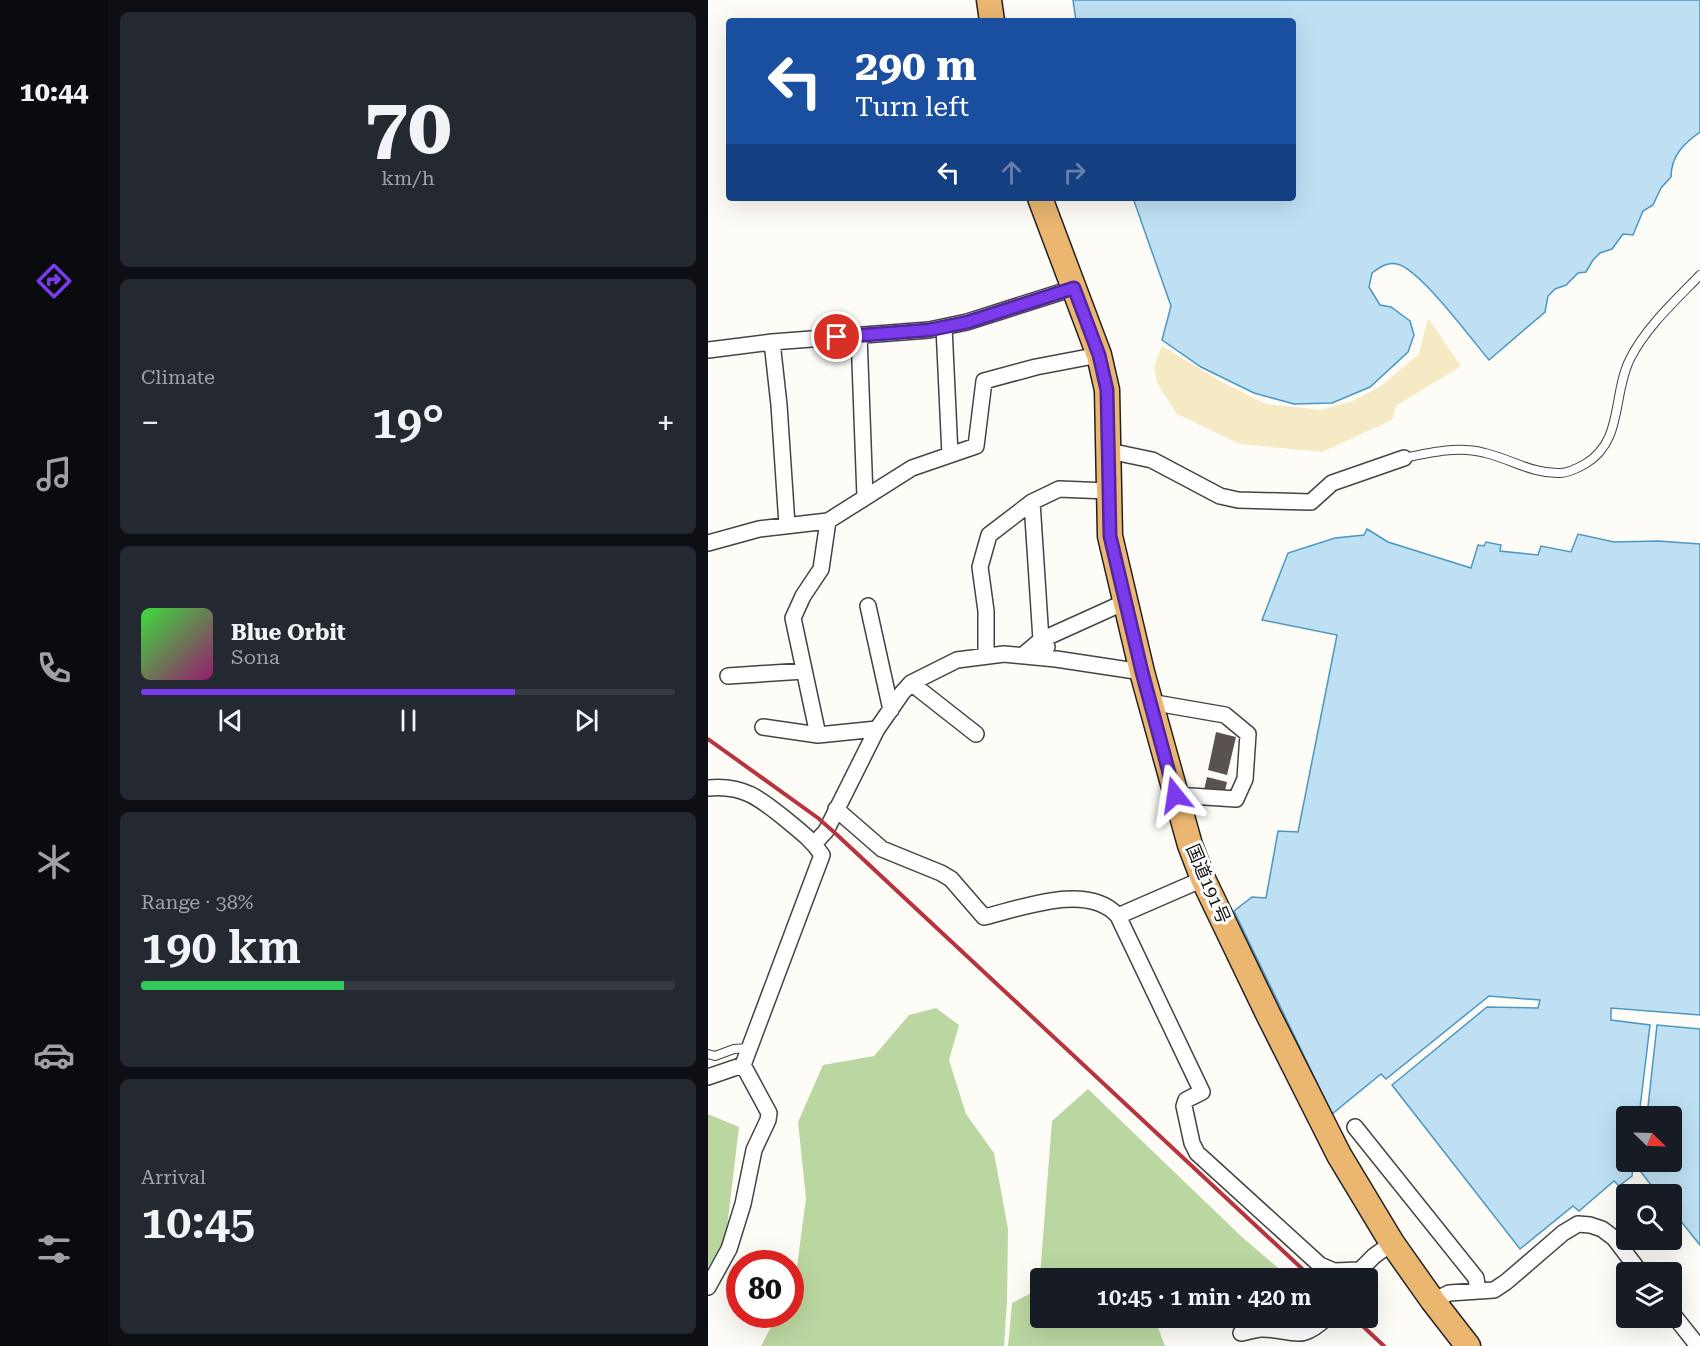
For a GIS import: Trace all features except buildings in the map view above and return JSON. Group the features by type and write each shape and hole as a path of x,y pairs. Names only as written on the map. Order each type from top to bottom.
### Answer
{"highway":[{"path":"989,0 992,18"},
{"name":"国道191号","path":"1041,201 1099,355 1107,390 1110,536 1142,672 1190,845 1203,879 1339,1155 1392,1243 1468,1346"}],"street":[{"path":"708,350 772,342 929,330 968,322 1074,288"},
{"path":"944,327 950,455"},
{"path":"859,335 865,497"},
{"path":"772,342 779,405 787,525"},
{"path":"708,543 759,530 828,521 912,468 976,446 984,381 1036,367 1099,355"},
{"path":"1109,451 1152,460 1221,496 1259,502 1311,502 1332,483 1404,458"},
{"path":"986,655 986,611 980,567 989,535 1032,502 1059,489 1108,491"},
{"path":"1032,502 1041,640 1056,659"},
{"path":"818,735 793,618 803,596 821,569 828,521"},
{"path":"1022,656 1041,640 1125,602"},
{"path":"868,606 891,710"},
{"path":"815,843 826,831 877,729 911,683 957,660 986,655 1056,659 1142,672"},
{"path":"728,675 804,671"},
{"path":"911,683 976,734"},
{"path":"1150,702 1224,715 1248,734 1245,779 1236,800 1175,795"},
{"path":"763,727 818,735 877,729"},
{"path":"708,788 722,786 753,794 815,843 822,855 742,1065 708,1077"},
{"path":"836,809 882,849 951,879 984,917 1059,900 1084,899 1111,908 1118,916 1202,1092 1186,1101 1184,1106 1192,1143 1197,1153 1320,1265 1327,1268"},
{"path":"1118,916 1203,879"},
{"path":"708,1287 729,1249 743,1204 754,1150 768,1120 769,1113 742,1065"},
{"path":"1355,1127 1476,1278 1478,1291"},
{"path":"1433,1301 1449,1293 1494,1290 1563,1233 1578,1224 1602,1229 1614,1238 1632,1262"},
{"path":"1363,1268 1392,1243"},
{"path":"1682,1326 1698,1346"},
{"path":"1241,1333 1260,1329 1295,1334 1306,1333 1316,1328"}],"lane":[{"path":"1404,458 1441,450 1466,449 1488,453 1532,470 1561,473 1581,467 1598,456 1608,444 1630,359 1653,326 1700,275"},
{"path":"708,1054 715,1056 734,1049 749,1048"}],"green space":[{"path":"936,1008 959,1025 949,1060 966,1114 994,1153 1008,1229 1004,1346 761,1346 771,1328 804,1328 804,1250 799,1250 806,1198 798,1122 823,1065 874,1056 909,1015"},
{"path":"1088,1089 1243,1238 1278,1268 1041,1268 1052,1121"},
{"path":"708,1114 739,1127 725,1244 708,1267"},
{"path":"1030,1294 1030,1328 1158,1328 1165,1346 1008,1346 1012,1303"}],"sand":[{"path":"1428,318 1461,366 1396,406 1392,420 1322,452 1240,444 1177,414 1157,383 1154,367 1162,346 1220,381 1266,404 1321,410 1353,401 1381,386 1419,354"}],"water":[{"path":"1073,0 1700,0 1700,132 1676,156 1671,177 1661,188 1653,205 1643,211 1633,235 1623,234 1612,249 1600,253 1593,260 1586,272 1578,273 1566,285 1555,289 1548,296 1545,312 1489,360 1419,278 1397,264 1387,264 1372,273 1369,287 1380,305 1391,307 1410,321 1414,335 1408,352 1370,387 1332,403 1294,404 1254,393 1201,367 1162,340 1171,306 1134,201 1296,201 1296,18 1076,18"},
{"path":"1367,529 1388,542 1471,568 1478,545 1484,546 1486,542 1501,545 1500,551 1538,555 1541,546 1571,552 1578,534 1614,542 1658,541 1700,544 1700,1015 1611,1008 1611,1020 1650,1025 1640,1106 1616,1106 1616,1172 1633,1172 1632,1176 1622,1184 1614,1181 1579,1211 1573,1206 1520,1249 1392,1085 1487,1007 1538,1008 1540,1000 1489,996 1386,1079 1381,1074 1332,1114 1234,911 1252,897 1266,898 1278,831 1298,832 1337,635 1262,620 1288,553 1335,538 1364,535"},
{"path":"1657,1025 1700,1029 1700,1245 1682,1223 1682,1184 1650,1184 1641,1172 1682,1172 1682,1106 1648,1106"}],"railway":[{"path":"708,739 818,818 835,833 1301,1268"},
{"path":"1365,1328 1384,1346"}],"route":[{"path":"837,337 929,330 968,322 1074,288 1099,355 1107,390 1110,536 1142,672 1175,795"}]}
